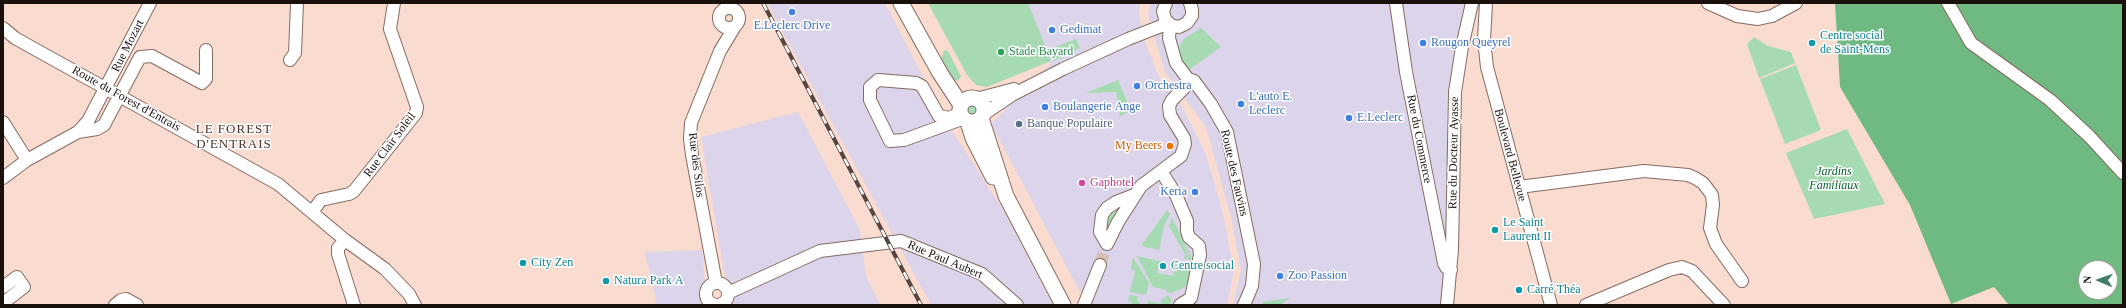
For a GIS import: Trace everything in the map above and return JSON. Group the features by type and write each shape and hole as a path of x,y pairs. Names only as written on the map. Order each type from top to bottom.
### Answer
{"main road":[{"path":"901,3 940,73 971,111"},
{"path":"905,3 942,68 971,111 980,154 1006,196 1063,305"}],"street":[{"name":"Rue Mozart","path":"78,132 92,116 150,3"},
{"path":"290,60 295,53 297,3"},
{"name":"Rue Clair Soleil","path":"312,212 321,200 349,194 354,191 416,113 417,107 390,29 394,3"},
{"path":"1173,56 1175,43 1192,16 1190,3"},
{"name":"Rue du Commerce","path":"1396,3 1406,72 1444,263 1446,267 1451,270"},
{"name":"Rue du Docteur Ayasse","path":"1447,305 1451,270 1455,92 1462,46 1472,3"},
{"name":"Boulevard Bellevue","path":"1486,3 1484,40 1487,67 1518,187 1551,305"},
{"path":"1708,3 1737,16 1758,19 1772,16 1796,3"},
{"path":"1948,3 1971,43 2050,100 2104,152 2123,173"},
{"path":"729,6 739,15 740,19 734,28 729,29 721,26 719,16 729,6"},
{"path":"971,111 959,120 904,140 890,141 870,100 870,87 878,80 916,83 922,86 939,116 949,118 1012,95 1128,39 1167,16 1179,26 1185,25"},
{"name":"Route des Fauvins","path":"1167,16 1169,38 1176,64 1186,83 1194,81 1227,132 1254,264 1252,286 1244,305"},
{"name":"Rue des Silos","path":"720,50 721,26"},
{"name":"Route du Forest d'Entrais","path":"3,28 15,38 278,184 345,240 385,269 409,294 415,305"},
{"name":"Rue des Silos","path":"716,283 690,139 691,123 696,107 720,50 734,28"},
{"path":"3,178 27,160 78,132 97,129 104,125 140,57 143,55 152,56 202,83 206,79 206,50"},
{"path":"1138,190 1181,156 1185,144 1184,138 1168,111 1174,98 1186,83"},
{"path":"3,122 27,160"},
{"path":"1161,171 1176,195 1187,221 1189,237 1199,246 1200,255 1191,298 1180,305"},
{"path":"1518,187 1644,171 1678,174 1695,178 1703,183 1712,195 1713,205 1710,228 1716,244 1742,281"},
{"path":"345,240 338,248 338,254 354,305"},
{"name":"Rue Paul Aubert","path":"728,293 820,251 900,241 982,274 1017,305"},
{"path":"1084,305 1100,265"},
{"path":"1586,305 1669,270 1682,267 1692,272 1724,305"},
{"path":"3,287 17,277 24,287 3,303"},
{"path":"716,283 725,287 728,293 726,301 719,305 711,303 706,295 709,287 716,283"},
{"path":"115,305 121,300 126,299 137,305"}],"shaded area":[{"path":"767,3 885,3 945,120 1003,210 1053,305 931,305"},
{"path":"1028,3 1140,3 1139,16 1145,42 1159,77 1180,102 1205,152 1222,209 1234,270 1227,305 1087,305 991,124 1050,64"},
{"path":"1150,3 1466,3 1458,34 1447,96 1447,238 1442,305 1233,305 1241,270 1231,217 1206,127 1165,72 1148,14"},
{"path":"798,112 860,230 866,276 880,305 730,305 701,137"},
{"path":"702,250 707,305 657,305 645,252"}],"green space":[{"path":"892,3 897,3 921,48 917,50"},
{"name":"Stade Bayard","path":"928,3 1028,3 1051,61 987,87 976,85 967,75"},
{"path":"1835,3 2123,3 2123,305 2009,305 1994,287 1951,304 1910,205 1840,87"},
{"path":"1201,28 1221,47 1187,71 1181,60 1180,45 1184,39"},
{"path":"1754,37 1768,46 1791,52 1795,63 1759,78 1747,44"},
{"path":"1076,39 1080,48 1054,61 1050,49"},
{"path":"944,50 948,51 961,76 958,81 953,79 941,61"},
{"path":"1796,65 1821,130 1785,144 1760,79"},
{"path":"1118,80 1131,111 1120,116 1116,92 1086,93"},
{"path":"972,103 977,105 979,110 977,115 972,117 967,115 965,110 967,105"},
{"name":"Jardins Familiaux","path":"1847,129 1885,204 1814,219 1786,153"},
{"path":"1015,196 1067,295 1065,296 1016,204"},
{"path":"1123,204 1108,237 1106,232 1106,219 1110,213"},
{"path":"1167,210 1170,214 1164,226 1159,250 1141,246"},
{"path":"1172,218 1191,255 1191,260 1188,260 1189,254 1177,233 1188,254 1187,259 1184,259 1185,254 1169,226"},
{"path":"1137,256 1160,261 1157,273 1173,276 1177,261 1193,264 1190,285 1171,293 1167,292 1167,290 1153,287"},
{"path":"1133,257 1149,283 1146,295 1130,292 1135,271 1131,269"},
{"path":"1129,295 1138,296 1137,300 1141,305 1133,305 1130,300 1128,303"},
{"path":"1166,296 1169,296 1172,302 1167,305 1147,305 1148,301 1161,304 1161,298 1165,299"},
{"path":"1290,298 1281,304 1263,304 1262,302"}],"tunnel":[{"path":"1100,265 1107,244"}],"railway":[{"path":"763,3 921,305"}],"place":[{"name":"E.Leclerc Drive","path":"792,12"},
{"name":"Gedimat","path":"1052,30"},
{"name":"Rougon Queyrel","path":"1423,43"},
{"name":"Centre social de Saint-Mens","path":"1812,43"},
{"name":"Stade Bayard","path":"1001,52"},
{"name":"Orchestra","path":"1137,86"},
{"name":"L'auto E. Leclerc","path":"1241,104"},
{"name":"Boulangerie Ange","path":"1045,107"},
{"name":"E.Leclerc","path":"1349,118"},
{"name":"Banque Populaire","path":"1019,124"},
{"name":"My Beers","path":"1170,146"},
{"name":"Gaphotel","path":"1082,183"},
{"name":"Keria","path":"1195,192"},
{"name":"Le Saint Laurent II","path":"1495,230"},
{"name":"City Zen","path":"523,263"},
{"name":"Centre social","path":"1163,266"},
{"name":"Zoo Passion","path":"1280,276"},
{"name":"Natura Park A","path":"606,281"},
{"name":"Carré Théa","path":"1519,290"}],"district":[{"name":"LE FOREST D'ENTRAIS","path":"234,138"}]}
